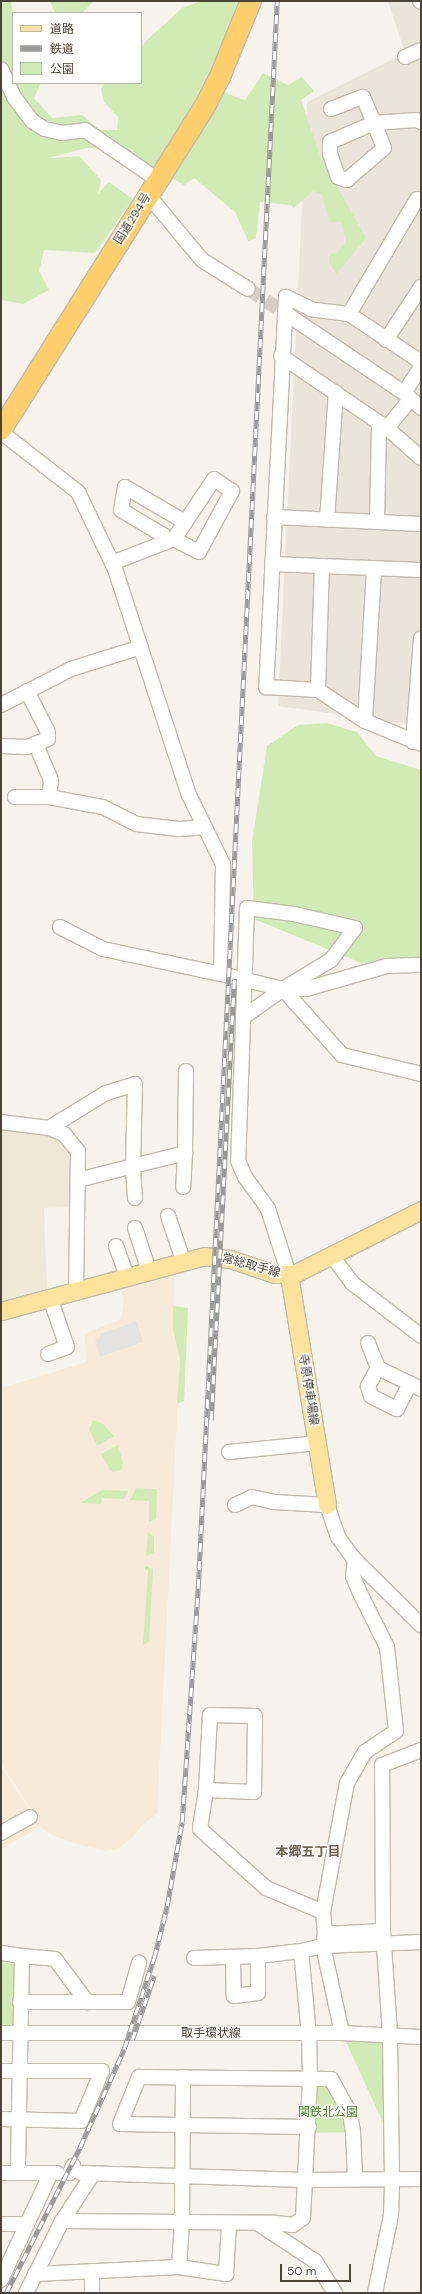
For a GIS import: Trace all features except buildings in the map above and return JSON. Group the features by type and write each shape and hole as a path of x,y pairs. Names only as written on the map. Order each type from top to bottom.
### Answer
{"highway":[{"name":"国道294号","path":"1,431 204,108 222,74 251,1"}],"main road":[{"name":"常総取手線","path":"1,1311 149,1271 183,1260 205,1256 220,1257 267,1272 289,1275 332,1256 421,1210"},
{"name":"寺原停車場線","path":"289,1275 327,1505"}],"street":[{"path":"405,57 421,50"},
{"path":"1,69 14,97 32,121 45,129 62,133 85,130 153,188 202,260 248,289"},
{"path":"331,109 363,97 374,123 416,120 421,122"},
{"path":"349,314 417,199 421,201"},
{"path":"386,340 421,287"},
{"path":"421,362 349,314 311,309 286,297 266,687 318,690 365,721 417,743 421,638"},
{"path":"291,317 412,400"},
{"path":"282,356 383,426 421,458"},
{"path":"377,522 383,426 412,400 421,367"},
{"path":"327,520 336,392"},
{"path":"1,431 78,492 112,563 190,796 223,864 221,974"},
{"path":"112,563 170,540 185,522 214,480 232,491 199,552 170,540 121,510 125,487 185,522"},
{"path":"274,517 421,524"},
{"path":"272,564 421,570"},
{"path":"318,690 322,566"},
{"path":"365,721 374,568"},
{"path":"1,705 71,669 141,647"},
{"path":"1,746 27,747 48,739 48,732 27,691"},
{"path":"36,744 46,774 51,780 49,797"},
{"path":"15,797 49,797 103,807 136,824 179,829 205,827"},
{"path":"244,1016 283,988 331,960 355,928 294,914 248,908 238,1162 245,1177 268,1209 289,1275"},
{"path":"60,927 103,949 283,988 306,989 387,966 421,964"},
{"path":"283,988 342,1055 421,1074"},
{"path":"183,1187 186,1071"},
{"path":"49,1128 106,1093 134,1084 133,1166 135,1198"},
{"path":"1,1122 49,1128 64,1134 75,1144 78,1150 76,1290"},
{"path":"78,1180 185,1153"},
{"path":"168,1216 183,1260"},
{"path":"135,1228 149,1271"},
{"path":"116,1246 127,1276"},
{"path":"332,1256 352,1283 421,1336"},
{"path":"48,1354 67,1347 50,1298"},
{"path":"368,1343 378,1368 416,1386 397,1409 371,1396 368,1386 378,1368"},
{"path":"229,1452 317,1443"},
{"path":"234,1505 252,1497 274,1502 327,1505 338,1537 354,1560 421,1625"},
{"path":"342,2033 324,1940 323,1912 347,1783 364,1752 396,1731 387,1647 359,1591 354,1576 354,1560"},
{"path":"206,1790 254,1792 255,1716 210,1714 206,1790 200,1829 266,1888 323,1912"},
{"path":"375,2293 391,2215 392,2179 390,2034 383,1937 382,1765 421,1750"},
{"path":"1,1833 30,1817"},
{"path":"194,1958 258,1956 301,1951 324,1940 383,1937 421,1942"},
{"path":"62,2222 257,2223 293,2225 303,2218 309,2127 310,2078 309,2035 301,1951"},
{"path":"1,1953 55,1959 87,2002"},
{"path":"18,2172 22,1956"},
{"path":"233,1957 234,1996 258,1994 258,1956"},
{"path":"20,2002 128,2002 140,1963"},
{"name":"取手環状線","path":"1,2033 309,2035 342,2033 390,2034 421,2037"},
{"path":"1,2071 102,2071 81,2121 1,2119"},
{"path":"309,2127 120,2124 139,2077 331,2079 350,2113 353,2132 355,2178"},
{"path":"179,2267 183,2176 183,2077"},
{"path":"1,2173 71,2172 306,2180 355,2178 421,2179"},
{"path":"26,2293 62,2222 71,2172"},
{"path":"2,2275 26,2224 71,2172"},
{"path":"35,2274 179,2267 226,2274 229,2223"},
{"path":"257,2223 315,2261 335,2293"},
{"path":"1,2224 26,2224"},
{"path":"92,2271 92,2293"}],"shaded area":[{"path":"388,1 421,1 421,726 278,706 307,102 405,53"},
{"path":"14,1128 60,1138 65,1144 74,1158 74,1207 44,1208 47,1291 1,1302 1,1129"},
{"path":"174,1273 173,1330 180,1359 157,1814 142,1825 132,1838 119,1848 106,1851 80,1845 51,1835 43,1829 1,1763 1,1388 87,1362 84,1334 121,1319 124,1301 120,1284"},
{"path":"137,1321 143,1342 100,1357 95,1340 100,1338 100,1334"},
{"path":"1,1766 41,1827 1,1849"}],"green space":[{"path":"1,1 11,1 13,12 12,84 41,84 34,98 52,118 82,115 100,130 117,130 118,117 104,102 101,89 104,84 142,84 142,47 146,41 182,8 201,1 239,1 239,16 212,78 228,94 245,100 263,73 288,85 302,77 314,91 301,100 320,156 366,238 336,274 329,262 330,254 337,253 346,242 341,222 329,222 322,194 313,191 294,208 291,205 260,202 256,238 248,241 235,212 194,178 184,185 121,150 87,148 48,158 79,156 101,180 98,194 109,182 133,199 95,253 44,250 39,271 49,290 23,304 1,300"},
{"path":"50,1 94,1 83,12 55,12"},
{"path":"327,723 357,732 376,756 421,770 421,961 361,963 254,919 252,842 267,746 298,725"},
{"path":"173,1306 188,1308 184,1401 177,1404 180,1359 173,1330"},
{"path":"93,1420 103,1424 114,1436 97,1446 89,1429"},
{"path":"118,1445 123,1463 122,1469 113,1472 110,1470 101,1454"},
{"path":"136,1488 157,1489 156,1519 149,1522 149,1501 130,1500"},
{"path":"102,1490 128,1491 124,1499 102,1498 101,1504 80,1503"},
{"path":"148,1532 154,1537 154,1552 146,1556"},
{"path":"145,1566 153,1569 149,1642 143,1645 148,1570 145,1570"},
{"path":"1,1962 16,1965 14,2026 1,2026"},
{"path":"342,2033 390,2034 391,2140"},
{"name":"関鉄北公園","path":"310,2078 331,2079 353,2132 309,2133"}],"tunnel":[{"path":"248,289 291,317"}],"railway":[{"path":"6,2293 80,2147 124,2049 154,1958 167,1906 182,1822 198,1588 277,1"},
{"path":"211,1420 234,979"},
{"path":"132,2040 154,1976"}],"district":[{"name":"本郷五丁目","path":"308,1852"}]}
